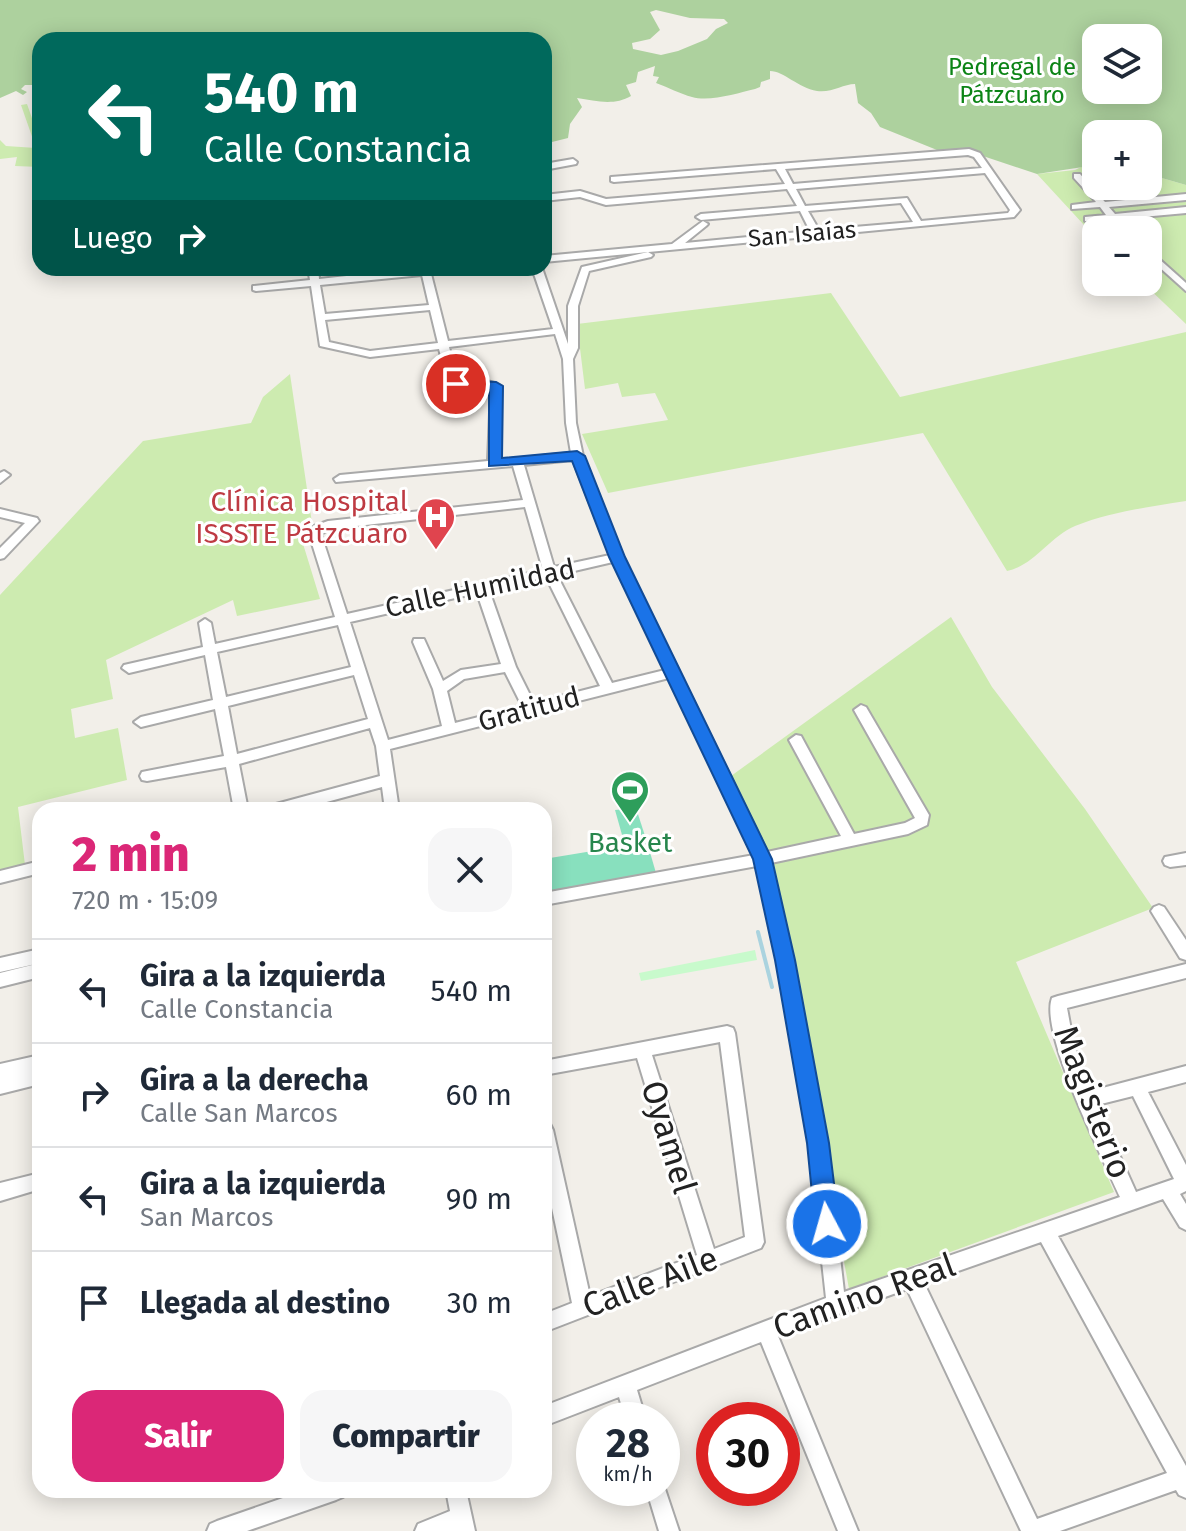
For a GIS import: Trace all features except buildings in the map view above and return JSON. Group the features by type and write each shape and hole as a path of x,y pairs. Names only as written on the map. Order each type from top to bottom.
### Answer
{"street":[{"path":"552,197 580,194 606,202 987,170 977,155 969,152 614,179"},
{"path":"878,158 918,223"},
{"path":"552,166 573,162"},
{"path":"779,166 816,233"},
{"name":"San Isaías","path":"552,258 1014,213 987,170"},
{"path":"1077,176 1110,216"},
{"path":"696,196 707,236 704,243"},
{"path":"1162,200 1186,197"},
{"path":"568,359 573,348 573,306 585,269 631,261 675,245 702,220 904,200"},
{"path":"1075,207 1159,200"},
{"path":"1122,216 1186,210"},
{"path":"1174,211 1186,221"},
{"path":"1162,265 1186,288"},
{"path":"314,276 324,344 370,354 557,331"},
{"path":"256,288 379,276"},
{"path":"427,276 442,345 456,384 496,386 494,463"},
{"path":"540,276 568,359 571,423 577,456 617,557 763,859 818,1143 836,1304"},
{"path":"321,317 435,307"},
{"path":"340,479 577,456"},
{"path":"517,461 550,573 608,689"},
{"path":"391,802 383,746 315,534 318,529 530,503"},
{"path":"0,513 33,521 0,555"},
{"name":"Calle Humildad","path":"129,668 342,617 482,589 617,557"},
{"path":"482,589 509,667 530,709"},
{"path":"205,623 240,802"},
{"path":"419,642 440,689 450,730"},
{"path":"440,689 461,675 509,667"},
{"path":"141,722 357,670"},
{"name":"Gratitud","path":"383,746 674,672"},
{"path":"552,898 763,859 908,828 922,821 922,815 861,710"},
{"path":"147,776 233,760 375,722"},
{"path":"796,740 850,839"},
{"path":"306,802 387,780"},
{"path":"0,877 32,869"},
{"path":"1159,911 1186,953"},
{"path":"0,965 32,958"},
{"name":"Magisterio","path":"1131,1201 1087,1100 1057,1018 1058,1003 1186,971"},
{"path":"0,980 32,972"},
{"name":"Oyamel","path":"708,1260 643,1051 727,1033 755,1242"},
{"path":"552,1067 643,1051"},
{"path":"0,1072 32,1064"},
{"path":"1087,1100 1186,1074"},
{"path":"0,1086 32,1078"},
{"path":"1137,1087 1180,1185 1186,1221"},
{"path":"552,1167 583,1308"},
{"path":"0,1192 32,1183"},
{"name":"Camino Real","path":"552,1413 836,1304 1180,1185"},
{"path":"912,1279 1031,1531 1184,1481 1045,1231"},
{"name":"Calle Aile","path":"552,1320 755,1242"},
{"path":"766,1331 848,1531"},
{"path":"625,1384 630,1402"},
{"path":"217,1531 313,1498"},
{"path":"425,1531 464,1524 458,1498"},
{"path":"661,1506 669,1531"}],"green space":[{"name":"Pedregal de Pátzcuaro","path":"0,0 1186,0 1186,185 1162,178 1162,120 1082,120 1082,167 1037,174 965,150 937,150 880,127 871,113 858,103 855,84 817,91 770,71 770,79 761,82 760,87 755,89 699,98 656,83 659,77 653,76 655,66 638,72 636,82 626,85 631,96 625,99 605,102 577,98 582,107 570,124 568,138 552,142 552,32 32,32 32,85 21,89 27,92 23,95 16,91 0,98","holes":["656,10 690,18 724,19 728,23 716,29 707,39 678,51 661,55 633,49 632,43 650,39 660,30 650,12"]},
{"path":"27,104 32,118 32,137 21,105"},
{"path":"0,140 6,146 32,148 32,167 15,166 17,157 0,159"},
{"path":"1082,166 1082,200 1162,200 1162,178 1186,185 1186,324 1157,296 1162,296 1162,216 1082,216 1082,223 1037,174"},
{"path":"831,293 900,397 1186,332 1186,501 1116,514 1075,526 1026,563 1007,571 923,433 608,493 582,434 668,420 655,393 622,397 618,383 585,389 577,324"},
{"path":"290,374 312,523 300,534 320,599 237,616 233,600 106,660 113,699 71,709 75,738 118,728 127,780 18,807 25,865 0,871 0,595 143,441 251,423 263,397"},
{"path":"951,617 992,687 1085,809 1153,908 1016,962 1114,1192 849,1289 773,867 731,776"},
{"name":"Basket","path":"636,808 646,839 624,842 615,810"},
{"path":"647,842 656,873 552,891 552,858"},
{"path":"755,950 757,960 641,981 639,973"}],"waterway":[{"path":"758,932 772,987"}],"place":[{"name":"Clínica Hospital ISSSTE Pátzcuaro","path":"436,551"},
{"name":"Basket","path":"630,824"}],"route":[{"path":"456,384 492,383 496,386 494,463 577,456 617,557 628,574 763,859 818,1143 827,1224"}]}
